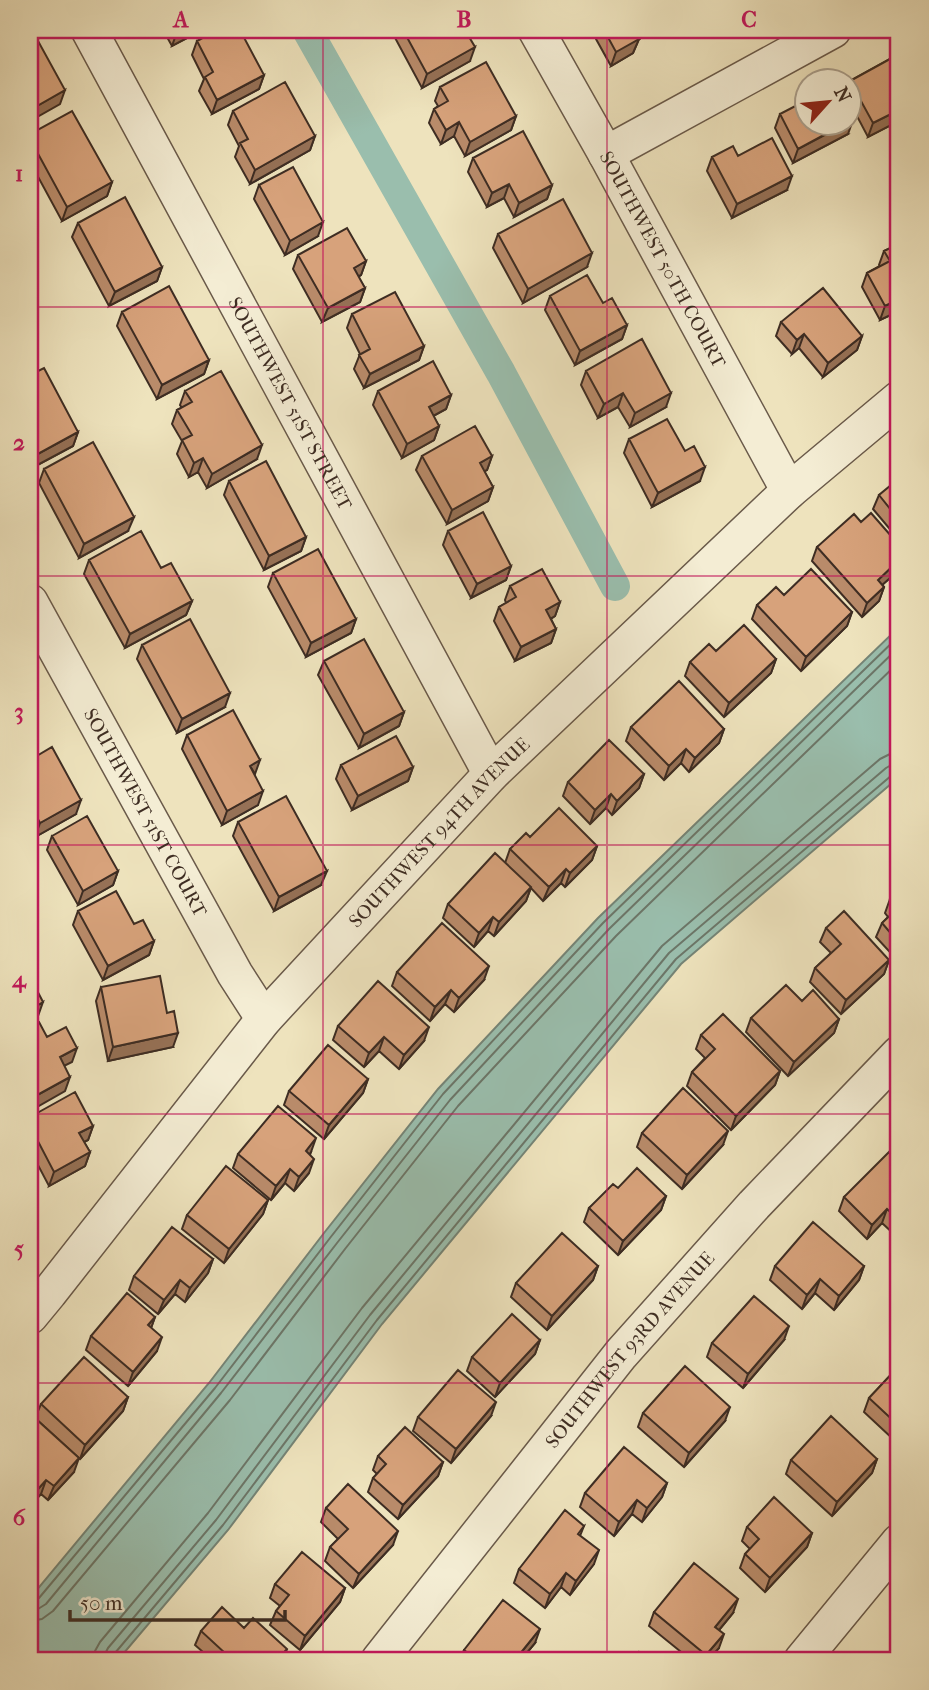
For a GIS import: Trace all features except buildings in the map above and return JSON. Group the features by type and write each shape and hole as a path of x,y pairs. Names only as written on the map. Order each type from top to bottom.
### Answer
{"street":[{"name":"SOUTHWEST 51ST STREET","path":"89,30 491,774"},
{"name":"SOUTHWEST 50TH COURT","path":"536,30 789,491"},
{"path":"606,154 833,30"},
{"name":"SOUTHWEST 94TH AVENUE","path":"36,1294 264,1019 491,774 789,491 899,399"},
{"name":"SOUTHWEST 51ST COURT","path":"30,602 235,974 264,1019"},
{"name":"SOUTHWEST 93RD AVENUE","path":"379,1660 621,1354 754,1205 899,1054"},
{"path":"802,1660 899,1542"}],"water":[{"path":"899,627 899,777 681,964 382,1324 228,1530 118,1660 30,1660 30,1598 209,1383 438,1089 598,918"}],"waterway":[{"path":"307,30 501,373 615,586"}]}
